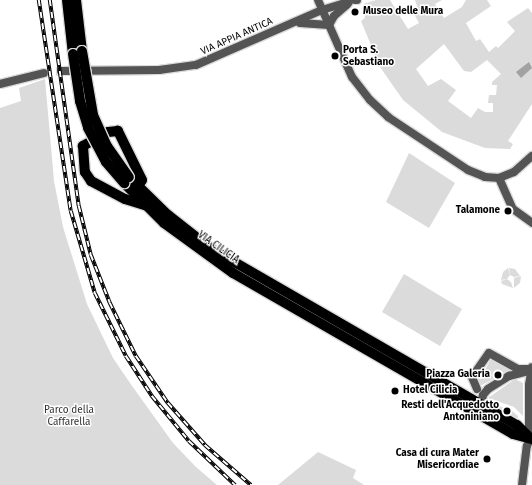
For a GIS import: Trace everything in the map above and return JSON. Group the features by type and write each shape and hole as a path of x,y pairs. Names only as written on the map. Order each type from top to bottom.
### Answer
{"main road":[{"name":"VIA CILICIA","path":"67,0 78,53"},
{"name":"VIA CILICIA","path":"76,0 80,101 88,128 102,154 126,180 146,206 197,249 233,273 483,410"},
{"path":"138,186 142,180 118,131 108,132 83,146 85,172 91,181 125,199 146,206"},
{"name":"VIA CILICIA","path":"126,180 138,186 168,215 210,248 451,388 483,410"},
{"path":"483,410 513,434 531,436"}],"street":[{"path":"318,0 352,77 379,109 468,170 485,177 499,178 519,170 532,156"},
{"path":"329,25 334,16 354,1"},
{"name":"VIA APPIA ANTICA","path":"60,70 159,70 196,65 322,10 354,1"},
{"path":"294,23 329,25"},
{"path":"0,84 44,73"},
{"path":"499,178 513,209 532,223"},
{"path":"477,389 472,377 489,352 518,369 532,370"},
{"path":"483,410 485,391 491,386 509,376 532,370"},
{"path":"522,485 531,436 532,370"},
{"path":"451,388 477,389 491,386"}],"green space":[{"path":"376,0 390,0 408,29 419,23 413,12 418,9 415,0 442,0 435,4 444,18 462,7 466,0 487,0 491,6 466,23 476,41 480,39 489,52 496,46 498,48 515,31 507,22 528,8 532,13 532,104 508,141 513,144 510,149 485,148 442,132 403,100 380,67 361,21 365,18 363,4","holes":["444,44 464,71 471,72 487,60 501,74 492,82 492,85 497,85 496,95 489,95 488,103 493,103 493,112 485,112 478,108 471,118 448,101 456,90 441,79 428,86 416,69"]},
{"name":"Parco della Caffarella","path":"45,79 54,181 63,227 87,304 113,358 173,443 196,467 217,485 0,485 0,108 21,101 19,88"},
{"path":"409,153 455,183 429,228 386,202"},
{"path":"508,268 510,275 507,279 501,280 503,272"},
{"path":"509,268 515,269 520,276 514,277 510,275"},
{"path":"404,274 462,309 440,346 382,312"},
{"path":"521,276 520,283 514,288 514,278"},
{"path":"507,279 511,282 513,288 502,284 501,281"},
{"path":"488,356 511,370 480,386 476,377 480,379 490,361 486,359"},
{"path":"515,379 523,383 523,416 514,407 488,398"},
{"path":"489,403 511,410 518,416 517,421"},
{"path":"318,452 356,470 353,478 364,485 278,485"}],"shaded area":[{"path":"529,62 532,68 521,78 516,72"}],"tunnel":[{"path":"44,73 61,71"}],"railway":[{"path":"39,0 71,211 95,293 126,356 152,396 189,441 235,485"},
{"path":"50,0 79,206 91,255 110,303 136,356 168,403 205,445 251,485"}],"place":[{"name":"Museo delle Mura","path":"355,12"},
{"name":"Porta S. Sebastiano","path":"335,56"},
{"name":"Talamone","path":"508,211"},
{"name":"Piazza Galeria","path":"498,375"},
{"name":"Hotel Cilicia","path":"395,391"},
{"name":"Resti dell'Acquedotto Antoniniano","path":"507,411"},
{"name":"Casa di cura Mater Misericordiae","path":"487,459"}]}
